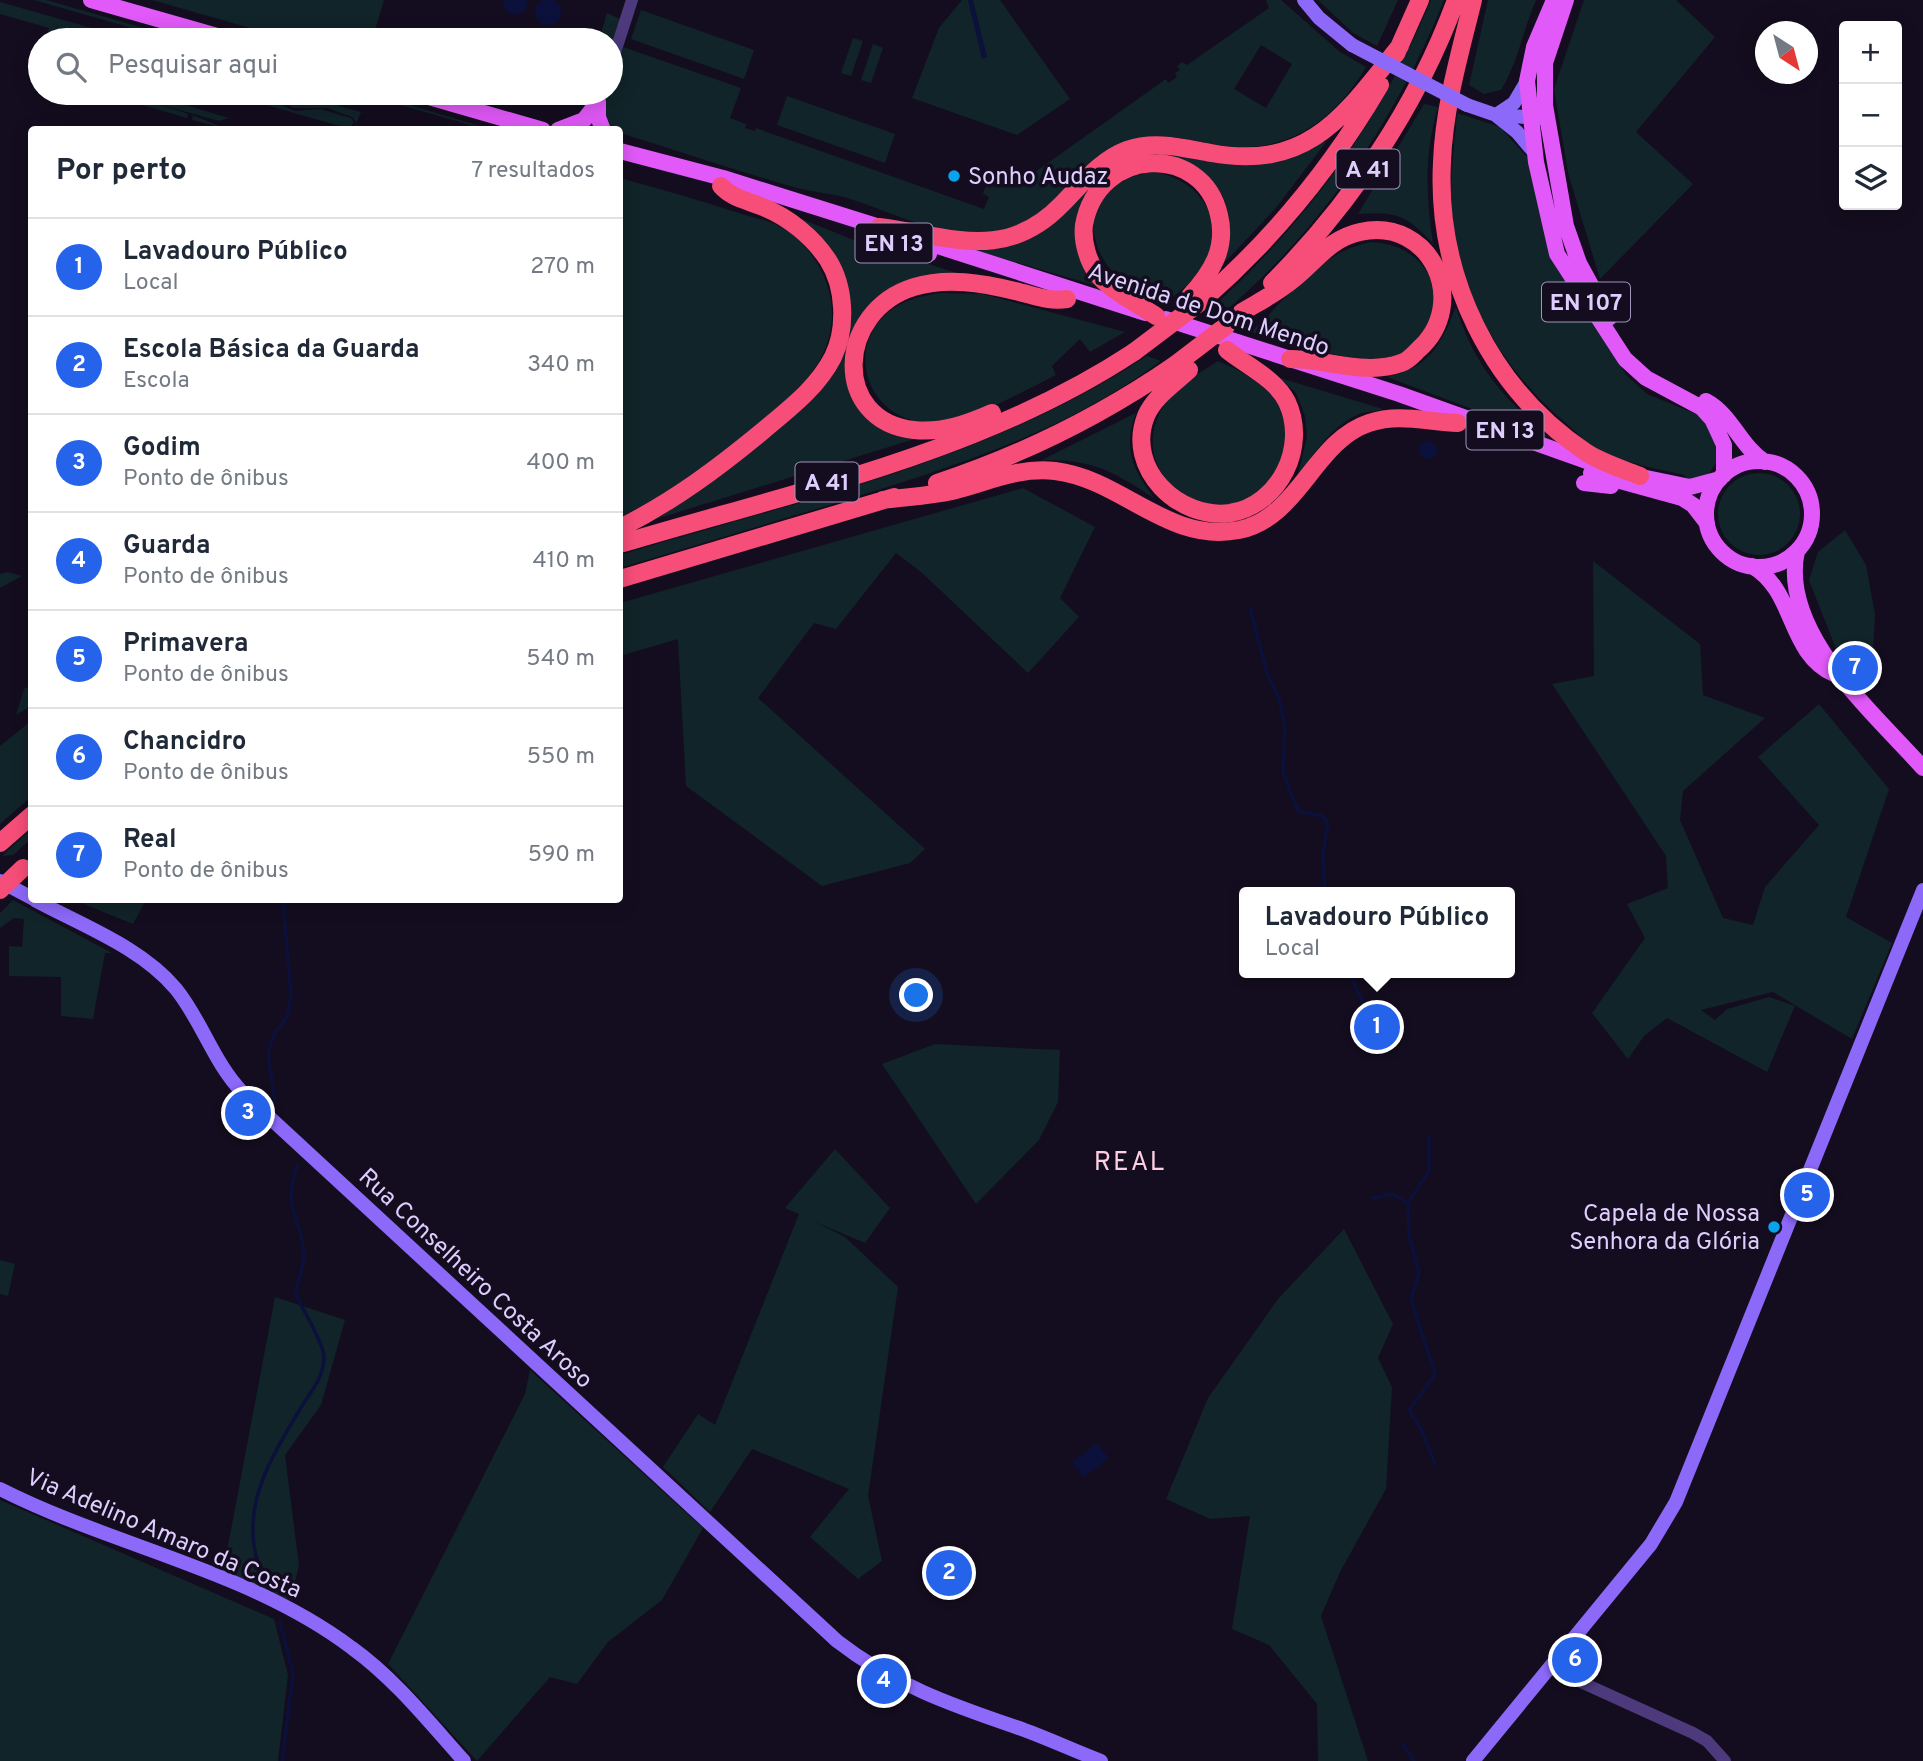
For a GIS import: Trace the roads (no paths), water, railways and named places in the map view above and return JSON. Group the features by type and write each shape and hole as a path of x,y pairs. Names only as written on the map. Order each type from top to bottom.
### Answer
{"highway":[{"name":"A 41","path":"623,543 920,453 1031,410 1080,385 1134,352 1196,298 1261,247 1312,187 1357,124 1400,46 1420,0"},
{"name":"A 41","path":"623,578 883,500 992,463 1056,436 1182,367 1242,312 1313,240 1363,175 1410,100 1456,0"},
{"path":"1473,0 1452,89 1442,160 1444,223 1458,284 1476,328 1496,363 1523,397 1549,423 1589,454 1639,482"},
{"path":"879,227 987,243 1006,240 1048,219 1094,171 1129,149 1165,145 1247,157 1293,149 1320,135 1343,116 1400,46"},
{"path":"1156,316 1100,276 1091,263 1083,234 1088,205 1095,193 1119,172 1134,164 1166,164 1195,178 1216,202 1223,229 1218,257 1196,298"},
{"path":"623,526 664,506 711,473 807,394 833,356 843,323 840,291 828,261 803,230 765,208 730,196 722,186"},
{"path":"1242,312 1288,284 1329,246 1362,231 1385,231 1406,237 1434,262 1442,280 1443,311 1430,339 1404,363 1371,370 1314,359 1290,359"},
{"path":"1031,410 992,413 962,425 933,430 912,430 895,425 870,407 856,383 854,348 859,332 877,307 894,295 932,283 982,284 1051,301 1067,299"},
{"path":"1182,367 1146,418 1141,446 1151,476 1174,500 1202,513 1232,513 1266,498 1289,469 1296,434 1287,402 1266,378 1227,350"},
{"path":"883,500 952,491 1010,472 1055,471 1093,481 1167,521 1205,533 1242,529 1279,510 1337,443 1366,423 1403,416 1458,423"},
{"path":"0,843 28,818"},
{"path":"0,890 27,864"}],"main road":[{"path":"91,0 189,28"},
{"path":"1304,0 1320,19 1352,46 1467,105 1496,115 1529,119 1547,117"},
{"name":"EN 107","path":"1554,0 1534,47 1527,82 1534,152 1550,233 1564,269 1625,359 1646,378 1702,408 1712,419 1724,444 1722,477"},
{"name":"EN 107","path":"1566,0 1545,63 1543,85 1569,238 1592,289 1622,342 1654,374 1713,405 1745,446 1765,462"},
{"path":"1496,115 1514,103 1527,82"},
{"path":"457,105 529,126"},
{"path":"568,126 584,120 594,105"},
{"path":"599,105 598,117 601,126"},
{"path":"1496,115 1517,132 1534,152"},
{"name":"Avenida de Dom Mendo","path":"623,152 1067,299 1458,423 1582,470 1639,482 1690,487 1722,477"},
{"name":"Avenida de Dom Mendo","path":"682,170 723,178 879,227 1507,431 1686,500 1707,523"},
{"name":"EN 13","path":"1722,477 1749,462 1765,462 1788,470 1808,495 1810,527 1797,551 1792,575 1819,648 1840,676 1923,768"},
{"path":"1707,523 1708,502 1722,477"},
{"path":"1584,483 1639,482"},
{"name":"EN 13","path":"1707,523 1722,552 1766,576 1783,597 1796,634 1812,659 1840,676"},
{"path":"1752,566 1773,565 1797,551"},
{"name":"Rua Conselheiro Costa Aroso","path":"0,881 28,896"},
{"path":"1473,1761 1651,1544 1676,1503 1923,891"},
{"name":"Rua Conselheiro Costa Aroso","path":"40,903 136,955 161,974 184,1000 224,1070 267,1116 789,1598 860,1659 901,1684 940,1702 1018,1728 1101,1761"},
{"name":"Via Adelino Amaro da Costa","path":"0,1489 261,1596 319,1626 377,1669 464,1761"}],"street":[{"path":"623,28 632,0"},
{"path":"1550,1668 1693,1733 1723,1759"}],"waterway":[{"path":"1250,608 1267,673 1279,699 1285,726 1283,772 1298,811 1323,816 1328,824 1323,854 1325,887"},
{"path":"275,1102 268,1053 274,1034 287,1017 291,997 283,903"},
{"path":"1351,978 1367,1011 1376,1013 1385,1036"},
{"path":"1373,1198 1392,1194 1408,1203 1429,1171 1429,1136"},
{"path":"270,1593 253,1543 257,1498 274,1454 319,1378 324,1356 295,1293 304,1255 291,1193 297,1166"},
{"path":"1408,1203 1409,1234 1419,1273 1411,1299 1435,1374 1409,1411 1421,1429 1435,1464"},
{"path":"280,1622 293,1674 282,1761"},
{"path":"1403,1744 1414,1761"}],"place":[{"name":"Sonho Audaz","path":"954,176"},
{"name":"Real","path":"1855,668"},
{"name":"Lavadouro Público","path":"1377,1027"},
{"name":"Godim","path":"248,1113"},
{"name":"Primavera","path":"1807,1195"},
{"name":"Capela de Nossa Senhora da Glória","path":"1774,1227"},
{"name":"Escola Básica da Guarda","path":"949,1573"},
{"name":"Chancidro","path":"1575,1660"},
{"name":"Guarda","path":"884,1681"}],"district":[{"name":"REAL","path":"1130,1161"}]}
